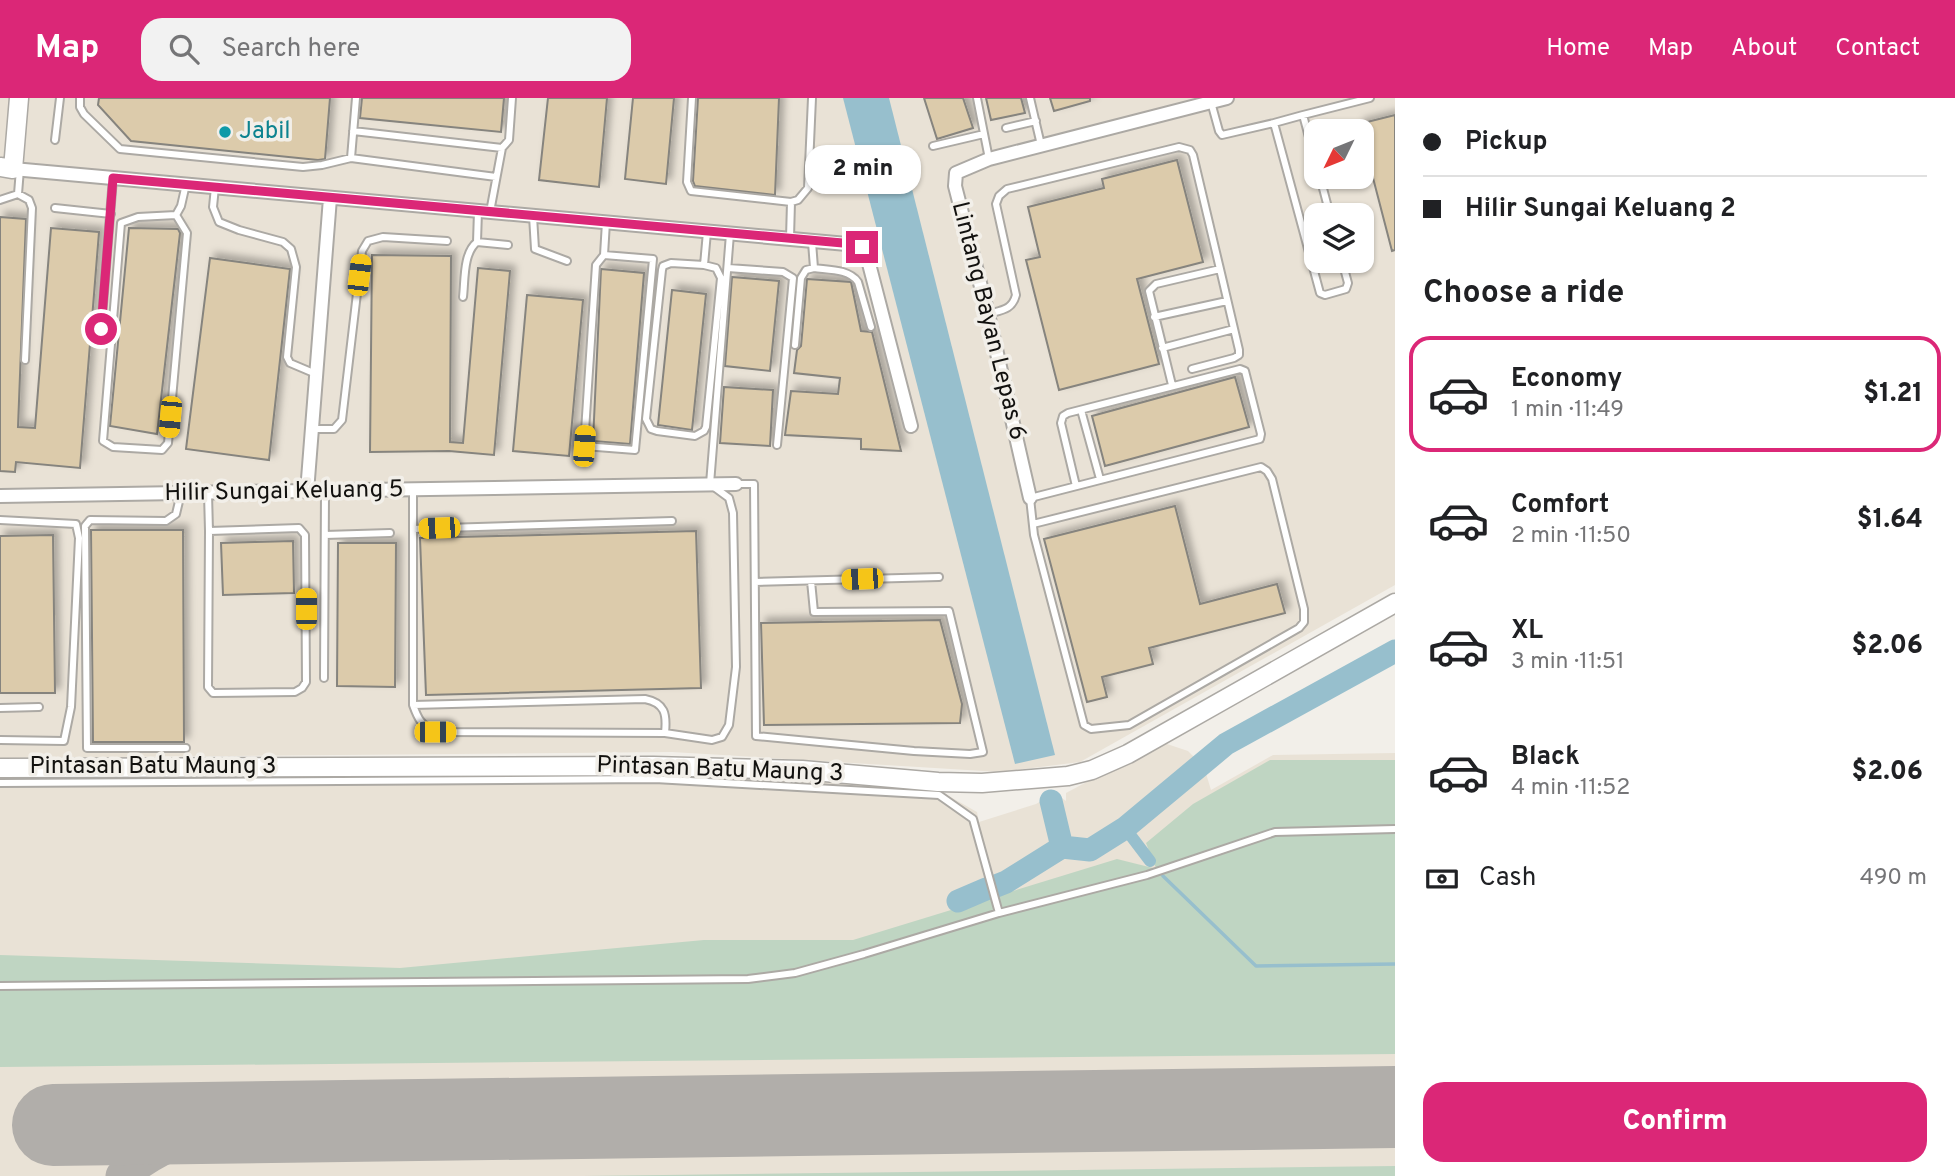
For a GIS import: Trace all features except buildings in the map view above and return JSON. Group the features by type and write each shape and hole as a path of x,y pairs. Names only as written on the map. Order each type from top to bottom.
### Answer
{"street":[{"path":"19,98 11,168 854,244 862,247 911,426"},
{"path":"1166,98 1169,111"},
{"name":"Lintang Bayan Lepas 6","path":"1030,498 954,178 956,173 989,159 1227,98"},
{"path":"307,492 330,198"},
{"name":"Hilir Sungai Keluang 5","path":"0,496 736,484"},
{"name":"Pintasan Batu Maung 3","path":"0,768 653,765 802,770 938,782 982,783 1041,779 1092,770 1128,754 1395,603"}],"lane":[{"path":"55,140 60,98"},
{"path":"80,98 80,107 84,114 120,149 303,167 351,158 496,177"},
{"path":"351,158 356,98"},
{"path":"478,242 502,148 509,140 512,98"},
{"path":"692,98 687,182 691,191 791,202 798,200 808,188 811,98"},
{"path":"977,98 989,159"},
{"path":"1030,98 1041,145"},
{"path":"1211,102 1222,135 1370,98"},
{"path":"1303,115 1304,119"},
{"path":"1006,128 1036,121"},
{"path":"1274,123 1304,234"},
{"path":"354,131 502,148"},
{"path":"933,146 984,134"},
{"path":"988,314 1010,308 1016,295 996,204 999,196 1007,189 1185,147 1193,155 1239,355 1192,369"},
{"path":"11,168 18,194 29,200 32,208 25,360"},
{"path":"101,329 113,178"},
{"path":"176,215 186,184"},
{"path":"215,187 213,207 219,222 227,227 283,242 291,249 296,267 288,357 290,363 316,374"},
{"path":"0,200 18,194"},
{"path":"790,240 791,202"},
{"path":"55,208 111,214"},
{"path":"176,215 187,233 168,443 162,450 113,447 103,441 121,223 138,217 176,215"},
{"path":"533,216 536,249 567,261"},
{"path":"604,255 653,259 635,450 584,446 596,265 604,255 606,221"},
{"path":"704,265 707,232"},
{"path":"413,491 413,705 424,726 435,732 665,733 712,740 722,737 729,725 736,667 733,513 729,498 710,484 730,234"},
{"path":"312,429 334,429 342,420 362,251 368,241 383,237 447,241"},
{"path":"463,297 471,247 478,242 508,245"},
{"path":"812,242 814,268"},
{"path":"671,262 704,265 716,268 721,278 706,427 695,436 657,431 647,424 646,419 663,266 671,262"},
{"path":"728,268 783,272 793,278 777,445"},
{"path":"795,345 801,278 806,270 814,268 853,275 858,282 871,327"},
{"path":"1172,385 1149,297 1152,287 1220,269"},
{"path":"1315,273 1320,293 1325,295 1346,289 1348,283 1345,273"},
{"path":"1154,317 1227,301"},
{"path":"1163,348 1234,329"},
{"path":"1033,524 1261,467 1272,479 1304,609 1304,622 1299,628 1129,725 1091,729 1084,725 1033,524 1030,498 1260,439 1245,371 1240,369 1172,385 1063,416 1061,423 1076,486"},
{"path":"1081,410 1100,479"},
{"path":"736,484 754,484 756,736 914,751 970,754 983,752 949,611 814,612 811,581"},
{"path":"324,678 325,492"},
{"path":"208,493 208,687 213,693 295,692 306,682 305,535 299,528 209,531"},
{"path":"181,494 176,514 166,521 90,520 85,526 87,748 186,748"},
{"path":"0,520 76,524 79,538 71,707 64,741 0,740"},
{"path":"413,529 673,521"},
{"path":"325,535 390,533"},
{"path":"755,582 939,578"},
{"path":"413,705 645,699 654,701 663,709 666,719 665,733"},
{"path":"0,708 39,707"},
{"path":"0,782 655,779 939,795 973,819 999,913"},
{"path":"0,986 748,979 795,973 999,913 1147,875 1275,832 1395,830"}],"shaded area":[{"path":"0,98 1395,98 1395,585 1080,762 1000,772 672,752 0,758"},
{"path":"1164,743 1188,751 1204,767 1211,790 1273,755 1395,753 1395,1176 0,1176 0,776 656,772 803,779 940,791 977,812 979,822 1036,804 1055,793 1066,801 1066,793"}],"green space":[{"path":"1270,760 1395,760 1395,1054 0,1067 0,955 400,968 704,940 853,940 1117,859 1157,869 1146,843 1193,804"},
{"path":"1395,1166 1395,1176 583,1176"}],"water":[{"path":"843,98 889,98 1055,755 1015,764"}],"waterway":[{"path":"996,886 1062,847 1090,850 1125,828 1226,744 1395,651"},
{"path":"1051,801 1062,847"},
{"path":"1125,828 1150,861"},
{"path":"1163,876 1256,966 1395,964"},
{"path":"958,901 986,889"}],"taxiway":[{"path":"122,1176 167,1147 213,1131 249,1123"}],"runway":[{"path":"53,1125 1395,1107"}],"place":[{"name":"Jabil","path":"225,132"}],"route":[{"path":"101,329 113,178 606,221 854,244 862,247"}]}
